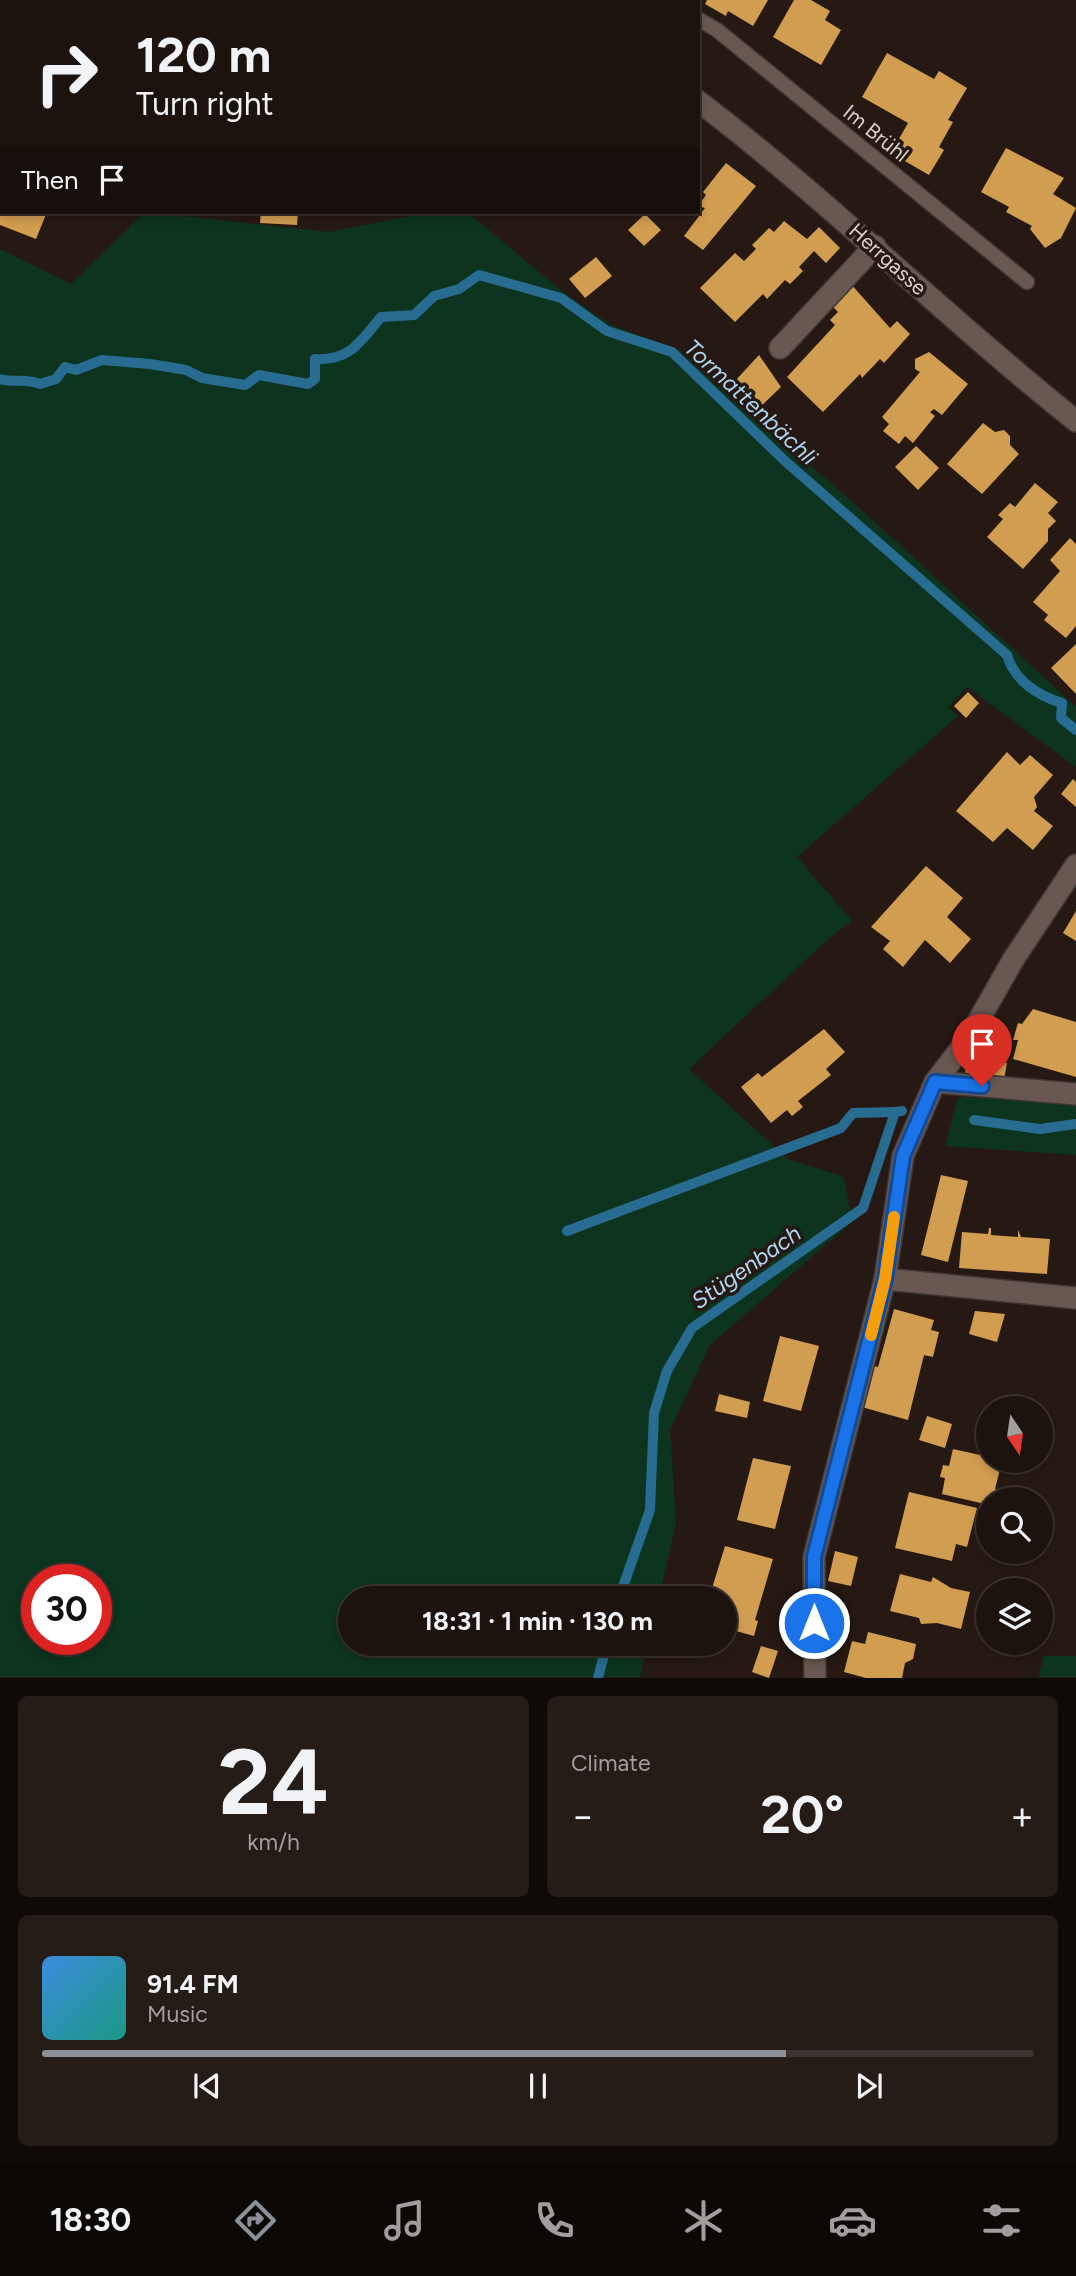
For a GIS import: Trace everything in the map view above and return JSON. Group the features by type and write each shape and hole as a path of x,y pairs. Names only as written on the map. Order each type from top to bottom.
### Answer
{"street":[{"name":"Herrgasse","path":"700,103 874,246 1002,363 1076,421"},
{"path":"780,348 874,246"},
{"path":"815,1678 814,1557 885,1279 903,1156 935,1082 968,1039 1013,960 1076,865"},
{"path":"935,1082 1076,1094"},
{"path":"885,1279 1076,1298"}],"lane":[{"name":"Im Brühl","path":"700,20 717,30 1027,282"}],"green space":[{"path":"143,214 329,232 420,214 469,214 563,292 611,325 678,349 874,521 1076,707 1076,767 967,687 948,707 958,716 797,857 852,921 826,941 689,1069 788,1159 844,1177 852,1222 710,1345 670,1430 676,1523 662,1586 338,1586 338,1656 645,1656 640,1677 0,1677 0,249 71,284"},
{"path":"958,1097 1076,1104 1076,1155 945,1146"},
{"path":"1044,1656 1076,1656 1076,1677 1038,1677"}],"building":[{"path":"707,0 768,0 753,26 728,11 726,16 705,4"},
{"path":"794,0 811,0 830,11 825,20 841,30 821,65 773,37"},
{"path":"887,53 934,79 939,71 967,88 948,120 953,122 939,147 944,150 929,175 891,153 908,123 862,97"},
{"path":"1006,148 1064,178 1053,194 1076,208 1061,238 1045,248 1030,229 1032,226 1006,212 1009,207 981,192"},
{"path":"726,163 756,186 703,250 684,236 705,208 700,207 706,195 703,192"},
{"path":"0,214 46,214 36,239 0,225"},
{"path":"261,214 298,214 297,225 260,223"},
{"path":"645,214 661,230 644,246 628,230"},
{"path":"784,221 807,239 819,227 840,248 826,263 814,251 799,267 803,271 790,284 785,280 767,299 763,294 735,322 700,288 735,253 744,261 756,249 752,245 769,228 774,232"},
{"path":"596,257 612,276 585,298 569,279"},
{"path":"850,283 890,328 897,321 910,334 884,363 880,359 862,378 860,374 823,412 787,377 835,325 830,320 838,312 830,304"},
{"path":"929,352 968,384 942,415 934,409 930,412 935,416 913,443 905,436 899,444 883,431 889,424 882,417 920,372 915,369 915,359"},
{"path":"759,355 781,387 757,410 735,381"},
{"path":"983,423 995,432 1004,430 1010,436 1010,445 1019,454 982,494 947,464"},
{"path":"916,446 939,468 918,490 895,467"},
{"path":"1035,483 1058,502 1048,513 1056,521 1048,529 1048,541 1023,569 987,537 1003,519 998,515 1010,503 1015,507"},
{"path":"1070,538 1076,544 1076,626 1066,638 1044,620 1048,615 1033,602 1060,571 1050,560"},
{"path":"1076,644 1076,694 1051,668"},
{"path":"968,692 979,703 966,718 954,706"},
{"path":"1007,752 1020,765 1030,755 1053,775 1034,797 1037,807 1034,811 1053,826 1033,850 1007,828 993,842 956,811"},
{"path":"1073,779 1076,782 1076,807 1061,794"},
{"path":"926,866 963,898 947,917 971,939 950,963 925,940 903,967 883,949 890,941 871,927"},
{"path":"1076,911 1076,941 1063,933"},
{"path":"1033,1009 1076,1022 1076,1077 1013,1059 1018,1040 1013,1040 1018,1023 1022,1024"},
{"path":"824,1029 845,1052 826,1069 831,1075 798,1101 803,1107 792,1116 787,1110 771,1123 741,1087 758,1073 762,1077"},
{"path":"967,1057 1007,1063 1004,1079 965,1074"},
{"path":"941,1175 968,1181 948,1262 921,1255"},
{"path":"989,1228 991,1235 1018,1237 1018,1230 1021,1237 1050,1239 1047,1274 959,1268 962,1232 988,1234"},
{"path":"894,1309 934,1320 931,1330 939,1332 933,1357 924,1355 908,1420 858,1406 869,1365 878,1367"},
{"path":"975,1311 1005,1314 997,1342 969,1334"},
{"path":"780,1336 819,1346 801,1411 763,1401"},
{"path":"719,1394 750,1402 747,1418 715,1411"},
{"path":"927,1416 952,1424 945,1448 919,1440"},
{"path":"953,1449 976,1454 976,1474 999,1474 996,1487 976,1487 976,1502 942,1494 945,1478 940,1477 943,1465 949,1466"},
{"path":"753,1458 791,1466 775,1529 737,1520"},
{"path":"909,1492 976,1508 967,1547 956,1544 952,1561 895,1548"},
{"path":"725,1546 773,1559 755,1620 758,1621 754,1636 737,1631 737,1586 713,1586"},
{"path":"835,1551 858,1557 851,1586 828,1581"},
{"path":"900,1574 931,1582 933,1577 951,1588 970,1592 961,1629 937,1623 921,1624 919,1618 890,1611"},
{"path":"868,1632 916,1644 913,1659 905,1663 902,1678 866,1678 844,1672 852,1641 865,1644"},
{"path":"761,1646 778,1651 769,1678 752,1672"}],"waterway":[{"name":"Tormattenbächli","path":"0,379 40,384 56,379 65,367 76,370 102,360 186,370 202,378 245,385 259,375 308,384 315,379 315,359 327,359 346,353 360,342 381,317 414,315 434,296 459,289 479,275 561,298 607,331 672,352 785,461 1007,655 1015,672 1028,686 1062,703 1061,718 1076,730"},
{"name":"Stügenbach","path":"623,1586 650,1510 654,1413 667,1371 692,1328 863,1208 895,1112 902,1111"},
{"path":"567,1231 841,1128 853,1113 895,1112"},
{"name":"Stügenbach","path":"974,1120 1040,1129 1076,1124"},
{"name":"Stügenbach","path":"598,1678 604,1656"}],"slow traffic":[{"path":"871,1335 885,1279 894,1217"}],"route":[{"path":"814,1623 814,1557 885,1279 903,1156 935,1082 982,1086"}]}
